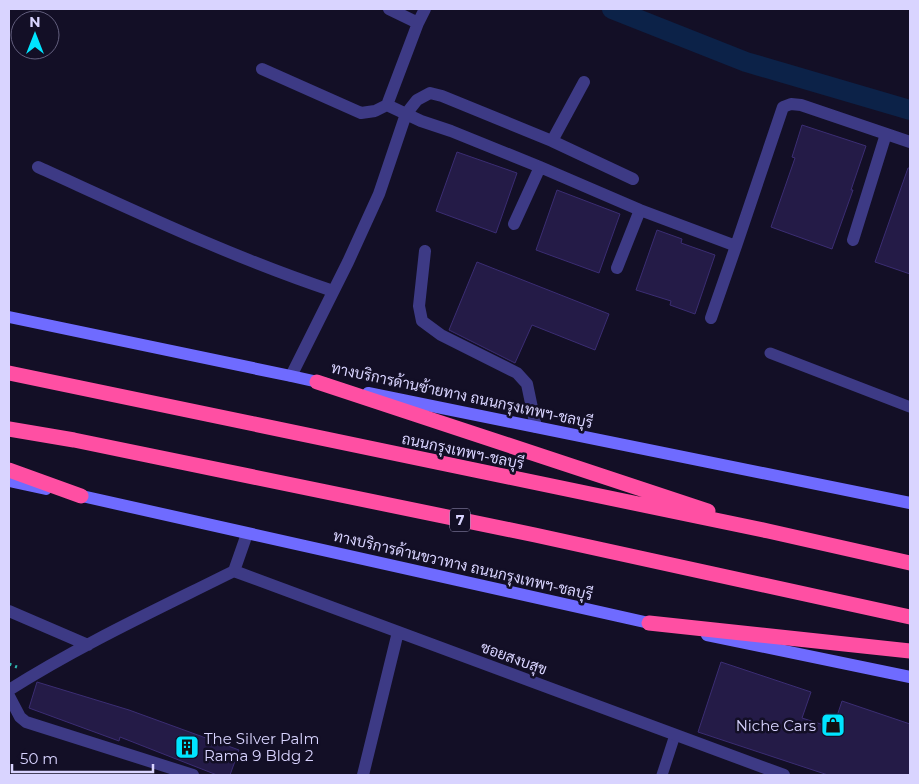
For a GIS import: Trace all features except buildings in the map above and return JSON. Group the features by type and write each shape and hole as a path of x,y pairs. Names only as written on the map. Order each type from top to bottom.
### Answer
{"highway":[{"name":"ถนนกรุงเทพฯ-ชลบุรี","path":"9,373 768,531 910,563"},
{"path":"317,382 768,531"},
{"name":"7","path":"9,429 74,440 535,535 910,617"},
{"path":"9,470 81,496"},
{"path":"649,623 910,651"}],"main road":[{"name":"ทางบริการด้านซ้ายทาง ถนนกรุงเทพฯ-ชลบุรี","path":"9,317 910,503"},
{"name":"ทางบริการด้านขวาทาง ถนนกรุงเทพฯ-ชลบุรี","path":"9,482 81,496 649,623 910,678"}],"street":[{"path":"389,9 418,22"},
{"path":"262,69 362,113 375,111 387,105 418,22 425,9"},
{"path":"552,141 584,82"},
{"path":"291,376 348,262 378,194 406,114 417,100 430,93 442,96 552,141 633,179"},
{"path":"710,318 783,107 791,104 801,105 910,142"},
{"path":"387,105 640,210 736,246"},
{"path":"853,240 886,134"},
{"path":"38,166 182,232 281,274 332,291"},
{"path":"514,224 540,167"},
{"path":"617,268 640,210"},
{"path":"426,251 419,306 422,321 441,335 517,373 527,384 536,427"},
{"path":"9,690 34,674 88,645 234,571 247,534"},
{"name":"ซอยสงบสุข","path":"234,571 784,775"},
{"path":"9,610 88,645"},
{"path":"363,775 398,632"},
{"path":"9,696 20,717 26,722 193,775"}],"lane":[{"path":"770,353 910,407"},
{"path":"662,775 675,734"}],"waterway":[{"path":"612,9 746,62 910,110"}],"place":[{"name":"Niche Cars","path":"833,725"},
{"name":"The Silver Palm Rama 9 Bldg 2","path":"187,747"}]}
